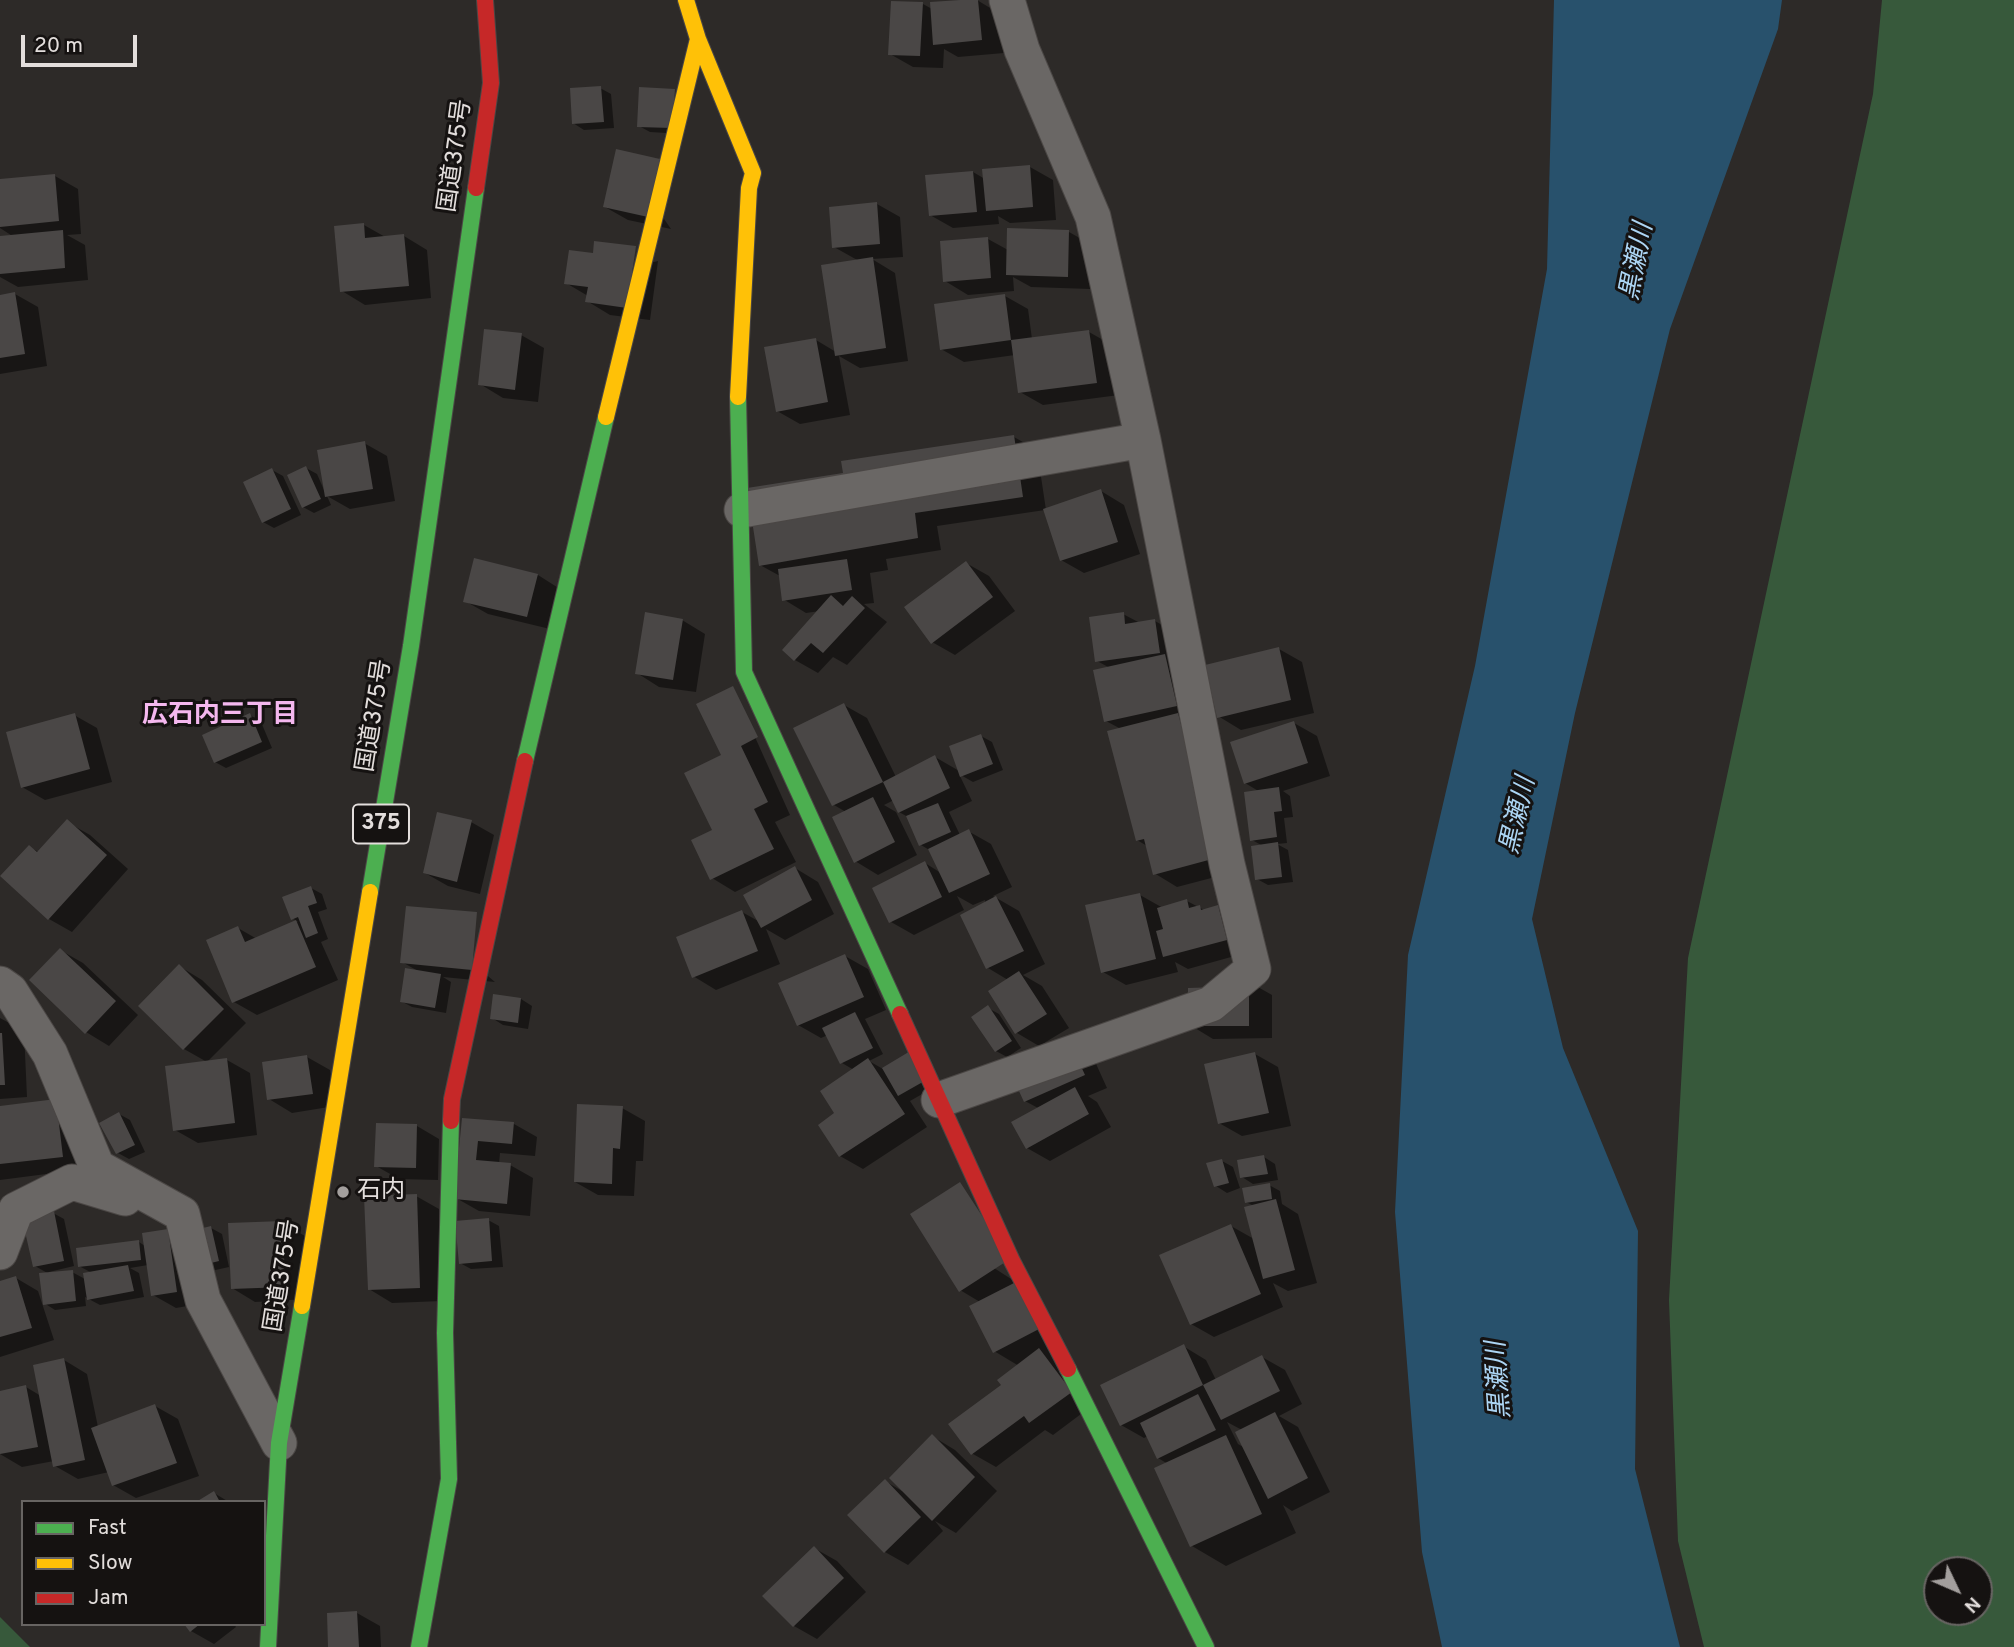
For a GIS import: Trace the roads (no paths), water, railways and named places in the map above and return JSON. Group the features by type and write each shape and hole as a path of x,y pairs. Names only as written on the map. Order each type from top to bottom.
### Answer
{"main road":[{"name":"国道375号","path":"268,1647 279,1443 420,578 491,83 485,0"},
{"path":"686,0 698,39 754,173 749,188 737,371 744,672 1012,1261 1094,1416 1206,1647"},
{"path":"419,1647 449,1479 445,1333 452,1099 551,642 698,39"}],"street":[{"path":"939,1100 1211,1004 1253,969 1227,864 1143,440 1093,218 1022,50 1007,0"},
{"path":"742,510 1143,440"},
{"path":"0,984 10,991 50,1054 97,1167 182,1214 203,1300 279,1443"},
{"path":"0,1252 16,1210 72,1182 182,1214"}],"water":[{"name":"黒瀬川","path":"1554,0 1782,0 1778,29 1670,329 1575,713 1532,919 1563,1048 1638,1231 1635,1469 1680,1647 1442,1647 1422,1552 1395,1212 1408,955 1475,666 1547,269"}],"place":[{"name":"石内","path":"343,1192"}],"district":[{"name":"広石内三丁目","path":"220,717"}]}
